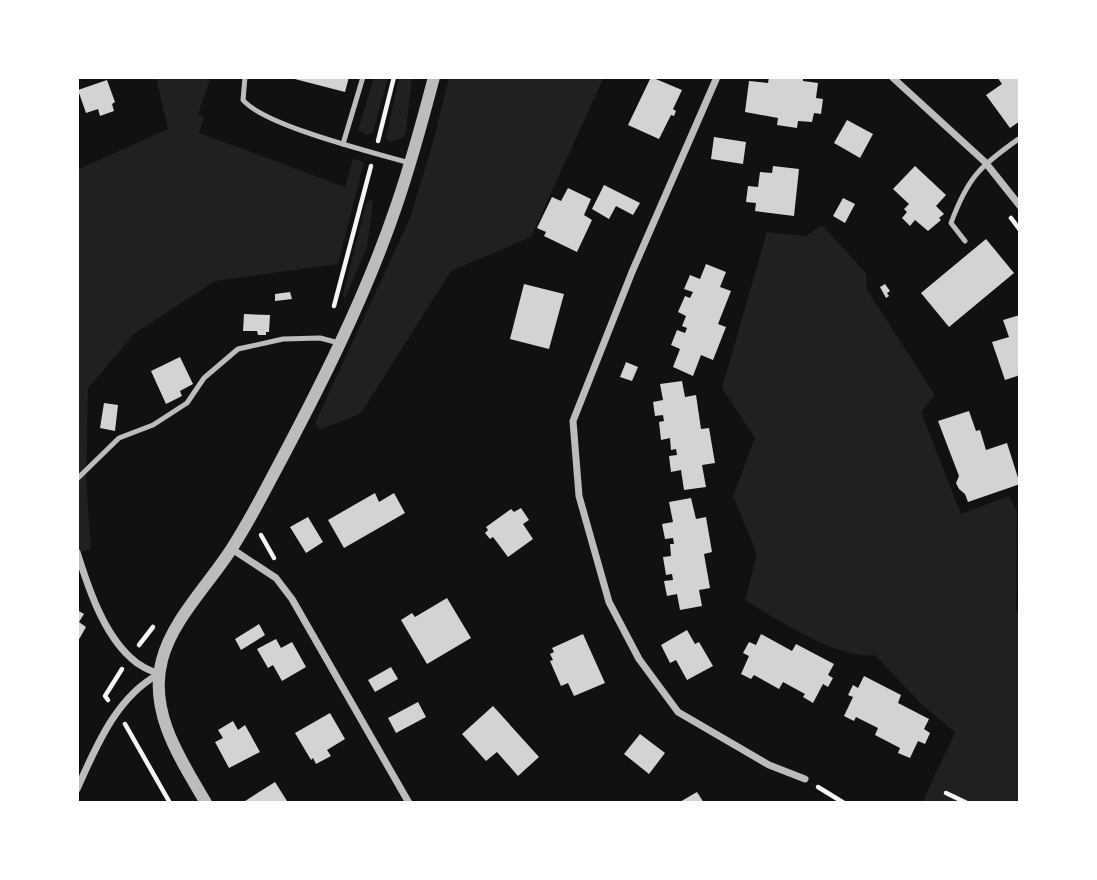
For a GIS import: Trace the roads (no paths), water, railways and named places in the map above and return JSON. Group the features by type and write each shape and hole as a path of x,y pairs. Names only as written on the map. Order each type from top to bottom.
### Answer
{"street":[{"path":"206,803 170,740 160,704 159,674 162,659 173,634 232,549 272,479 339,342 387,229 434,77"},
{"path":"717,77 632,272 573,421 579,496 609,602 639,659 678,712 769,765 805,779"},
{"path":"892,77 985,162 1020,206"},
{"path":"232,549 276,578 292,599 409,803"},
{"path":"77,552 96,605 130,657 142,667 159,674"},
{"path":"77,789 118,712 132,693 159,674"}],"lane":[{"path":"245,77 243,100 250,109 265,117 409,163"},
{"path":"343,144 363,77"},
{"path":"965,241 951,223 961,195 985,162 1020,138"},
{"path":"77,479 119,438 153,425 187,403 204,378 238,349 283,339 320,338 339,342"}]}
